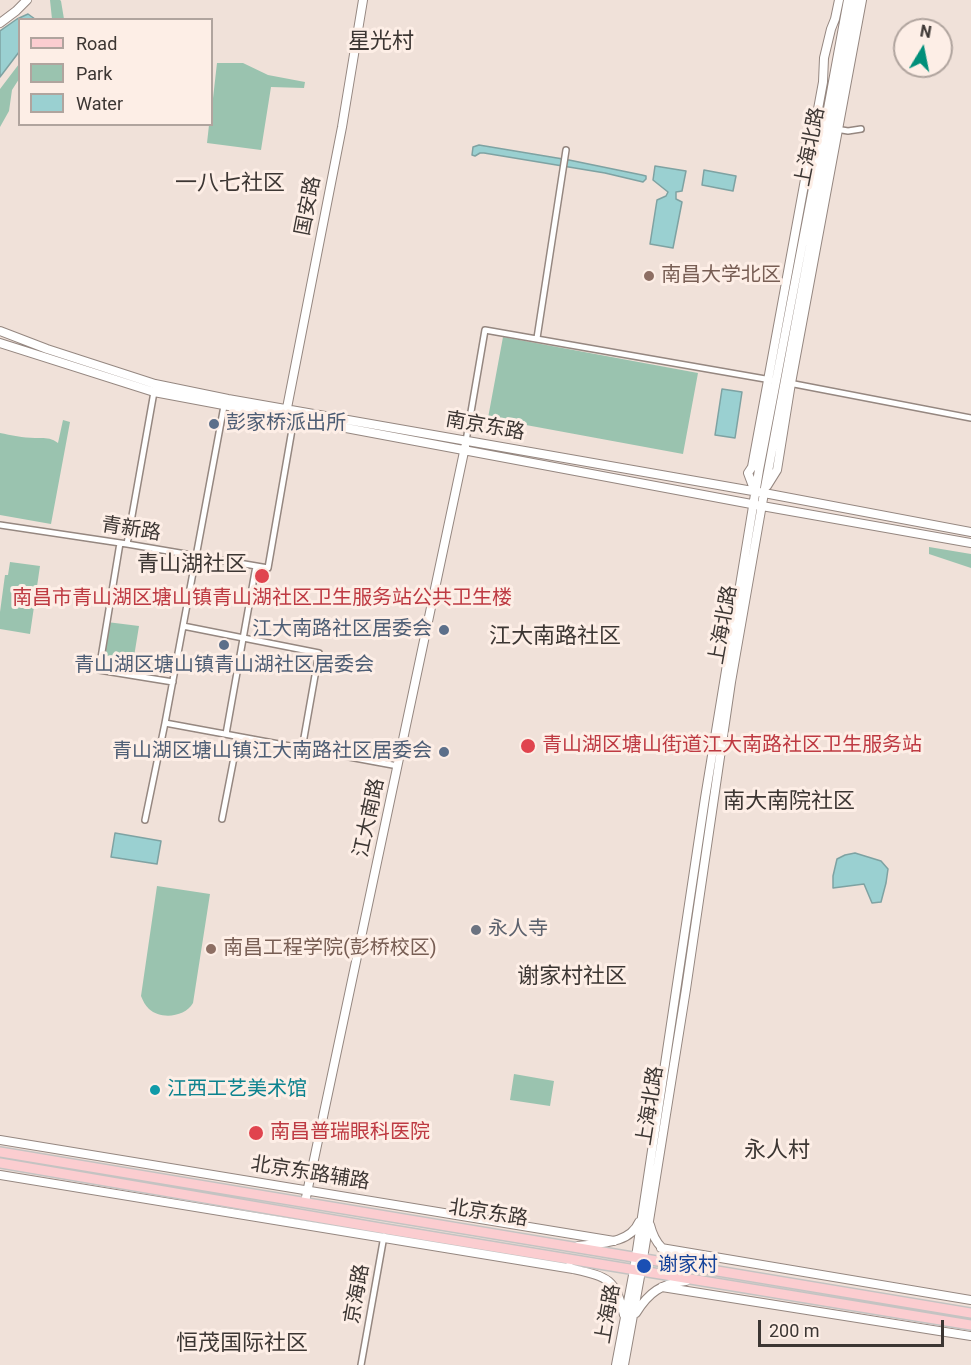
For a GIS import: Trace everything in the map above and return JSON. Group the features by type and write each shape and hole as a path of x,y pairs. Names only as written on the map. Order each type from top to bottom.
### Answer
{"main road":[{"path":"0,23 27,0"},
{"name":"国安路","path":"290,414 363,0"},
{"path":"771,380 823,82 824,58 839,0"},
{"name":"上海北路","path":"639,1258 649,1222 684,1000 760,492 771,380 824,136 848,0"},
{"name":"上海北路","path":"760,492 788,383 835,129 856,0"},
{"path":"835,129 862,0"},
{"name":"南京东路","path":"0,331 47,349 155,384 290,414 464,450 971,543"},
{"name":"南京东路","path":"0,343 154,392 224,406 466,441 760,492 971,532"},
{"name":"江大南路","path":"305,1202 466,441"},
{"name":"上海北路","path":"639,1258 643,1212 705,798 758,505"},
{"name":"北京东路辅路","path":"0,1140 614,1241"},
{"name":"北京东路","path":"0,1152 971,1313"},
{"name":"北京东路","path":"0,1163 971,1325"},
{"path":"0,1175 600,1275 613,1286 629,1319 655,1290 676,1282 696,1280"},
{"path":"574,1247 614,1241 631,1234 643,1212"},
{"path":"649,1222 652,1235 661,1248 691,1267"},
{"path":"661,1248 971,1300"},
{"path":"550,1255 573,1269"},
{"name":"上海路","path":"624,1365 639,1258"},
{"path":"662,1287 971,1336"},
{"name":"上海路","path":"616,1365 629,1319"}],"street":[{"path":"835,129 848,131 861,129"},
{"path":"537,338 566,153"},
{"path":"466,441 485,330 788,383 971,418"},
{"path":"127,544 154,392"},
{"path":"146,820 224,406"},
{"path":"225,734 256,566 268,568 282,493 290,414"},
{"name":"青新路","path":"0,525 256,566"},
{"path":"120,543 99,670 173,682"},
{"path":"183,626 320,653 302,748"},
{"path":"165,723 398,766"},
{"path":"222,819 238,736"},
{"name":"京海路","path":"361,1365 386,1229"}],"green space":[{"path":"50,0 60,0 64,18 52,18"},
{"path":"217,63 243,63 268,75 305,82 304,88 271,87 261,150 207,143 209,126 213,126"},
{"path":"18,65 18,81 12,90 9,111 0,127 0,89"},
{"path":"503,337 698,373 683,454 488,418"},
{"path":"63,420 70,422 51,524 0,515 0,433 47,438 58,443"},
{"path":"929,547 971,554 971,568 929,554"},
{"path":"10,562 40,566 30,634 0,629 5,575 8,575"},
{"path":"107,622 139,626 131,675 99,670"},
{"path":"157,886 210,894 193,1003 179,1014 166,1016 149,1009 141,996"},
{"path":"514,1074 554,1081 550,1106 510,1100"}],"water":[{"path":"28,14 34,18 19,18"},
{"path":"17,19 18,53 0,77 0,31"},
{"path":"479,145 569,160 642,175 646,176 646,179 643,182 605,173 484,153 472,155 473,147"},
{"path":"655,166 686,171 682,191 676,192 676,199 682,202 673,248 650,244 657,200 666,196 668,192 653,180"},
{"path":"704,170 736,176 733,191 702,185"},
{"path":"722,389 742,392 735,438 715,435"},
{"path":"115,833 161,841 157,864 111,857"},
{"path":"855,853 881,861 888,869 881,902 872,903 864,884 833,888 837,859"}],"place":[{"name":"南昌大学北区","path":"649,276"},
{"name":"彭家桥派出所","path":"214,424"},
{"name":"南昌市青山湖区塘山镇青山湖社区卫生服务站公共卫生楼","path":"262,576"},
{"name":"江大南路社区居委会","path":"444,630"},
{"name":"青山湖区塘山镇青山湖社区居委会","path":"224,645"},
{"name":"青山湖区塘山街道江大南路社区卫生服务站","path":"528,746"},
{"name":"青山湖区塘山镇江大南路社区居委会","path":"444,752"},
{"name":"永人寺","path":"476,930"},
{"name":"南昌工程学院(彭桥校区)","path":"211,949"},
{"name":"江西工艺美术馆","path":"155,1090"},
{"name":"南昌普瑞眼科医院","path":"256,1133"},
{"name":"谢家村","path":"644,1266"}],"district":[{"name":"星光村","path":"381,42"},
{"name":"一八七社区","path":"230,184"},
{"name":"青山湖社区","path":"192,565"},
{"name":"江大南路社区","path":"555,637"},
{"name":"南大南院社区","path":"789,802"},
{"name":"谢家村社区","path":"572,977"},
{"name":"永人村","path":"777,1151"},
{"name":"恒茂国际社区","path":"242,1344"}]}
